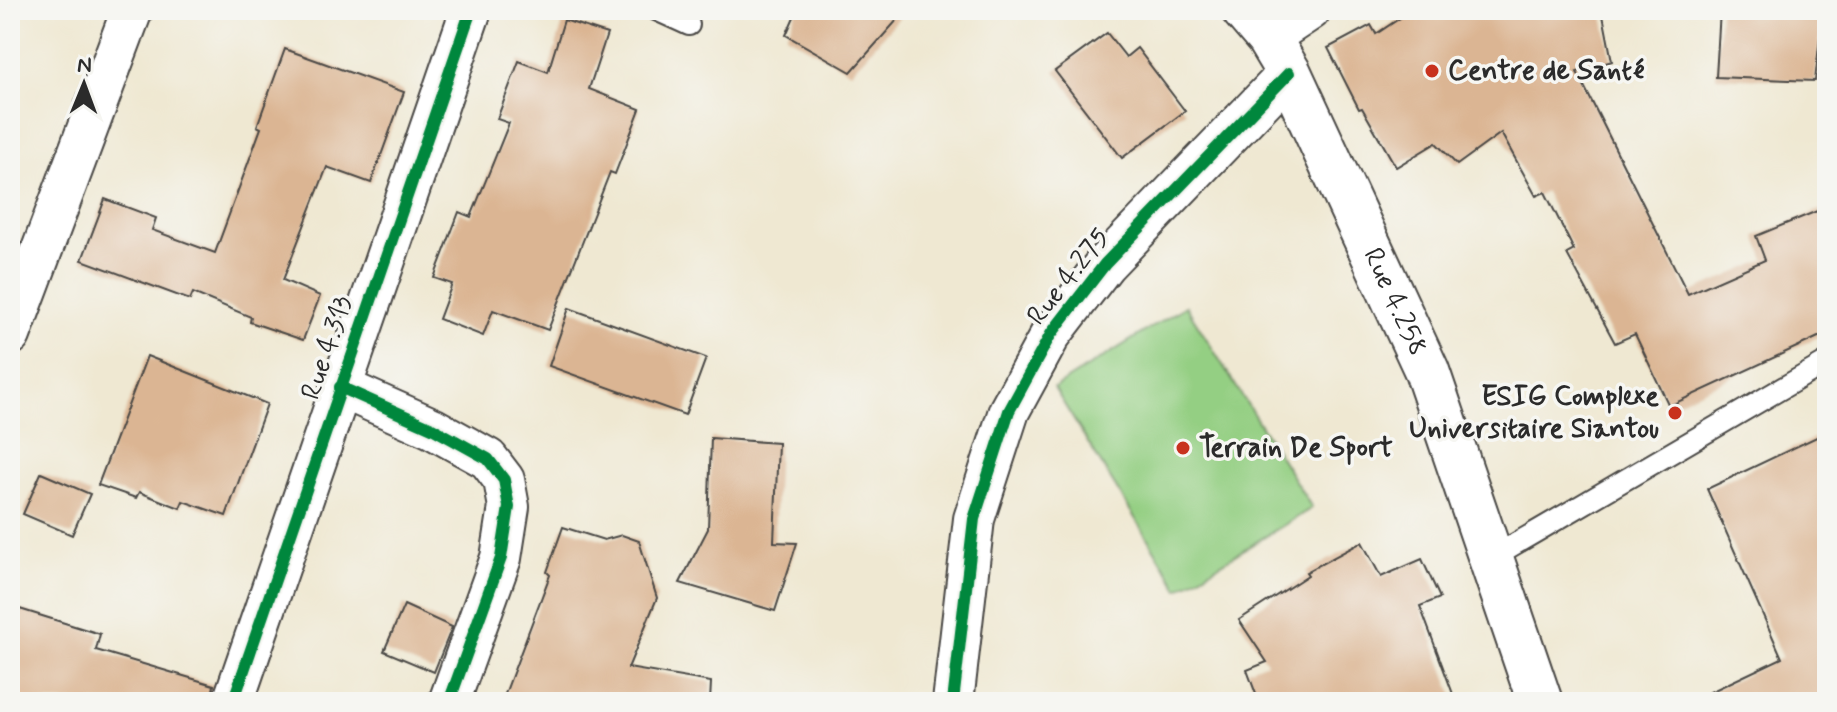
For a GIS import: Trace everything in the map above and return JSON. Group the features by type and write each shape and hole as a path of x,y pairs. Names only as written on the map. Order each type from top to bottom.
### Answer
{"highway":[{"name":"Rue 4.258","path":"1267,40 1427,371 1540,702"}],"street":[{"path":"10,335 132,10"},
{"name":"Rue 4.275","path":"953,702 974,519 1016,398 1051,334 1267,40 1310,10"},
{"name":"Rue 4.313","path":"233,702 340,387 459,13"},
{"path":"340,387 432,428 488,459 504,480 509,507 501,558 449,702"}],"lane":[{"path":"656,10 689,25"},
{"path":"1491,558 1827,362"}],"green space":[{"name":"Terrain De Sport","path":"1186,306 1312,508 1179,589 1054,388"}],"building":[{"path":"797,10 906,10 851,72 786,35"},
{"path":"1412,10 1602,10 1612,61 1577,72 1688,294 1765,260 1756,236 1827,207 1827,333 1669,406 1635,334 1615,343 1567,254 1574,250 1545,192 1536,196 1501,133 1457,165 1436,143 1396,167 1362,108 1359,109 1328,48 1371,25 1376,34"},
{"path":"1720,10 1823,10 1815,81 1716,77"},
{"path":"564,20 607,34 589,89 640,109 615,174 610,172 548,330 493,310 483,336 439,319 452,284 434,278 459,212 471,217 509,123 497,119 519,61 548,72"},
{"path":"1107,33 1126,57 1137,48 1185,111 1122,158 1055,71"},
{"path":"285,49 404,92 371,183 327,167 283,280 320,296 303,340 250,322 251,317 193,293 190,300 82,260 105,199 156,218 152,230 215,253 261,128 257,126"},
{"path":"569,308 706,358 685,415 549,366"},
{"path":"147,356 267,404 226,516 183,501 180,508 139,492 136,498 98,485"},
{"path":"1827,432 1827,702 1689,702 1782,658 1707,489"},
{"path":"711,438 778,443 774,542 797,543 775,611 680,583 708,529"},
{"path":"41,473 90,494 72,535 23,514"},
{"path":"563,527 604,540 622,535 639,541 657,598 628,668 711,682 710,702 502,702 550,575 547,572"},
{"path":"1362,542 1381,577 1422,559 1440,598 1420,606 1456,702 1259,702 1247,670 1267,662 1239,620 1308,575 1306,572"},
{"path":"404,605 452,627 434,672 384,651"},
{"path":"10,606 100,634 96,650 214,685 211,702 10,702"}],"cycle path":[{"path":"233,702 471,10"},
{"path":"953,702 974,519 1009,411 1051,334 1105,264 1289,73"},
{"path":"340,387 432,428 488,459 504,480 509,507 501,558 449,702"}],"place":[{"name":"Centre de Santé","path":"1432,71"},
{"name":"ESIG Complexe Universitaire Siantou","path":"1675,413"},
{"name":"Terrain De Sport","path":"1183,448"}]}
